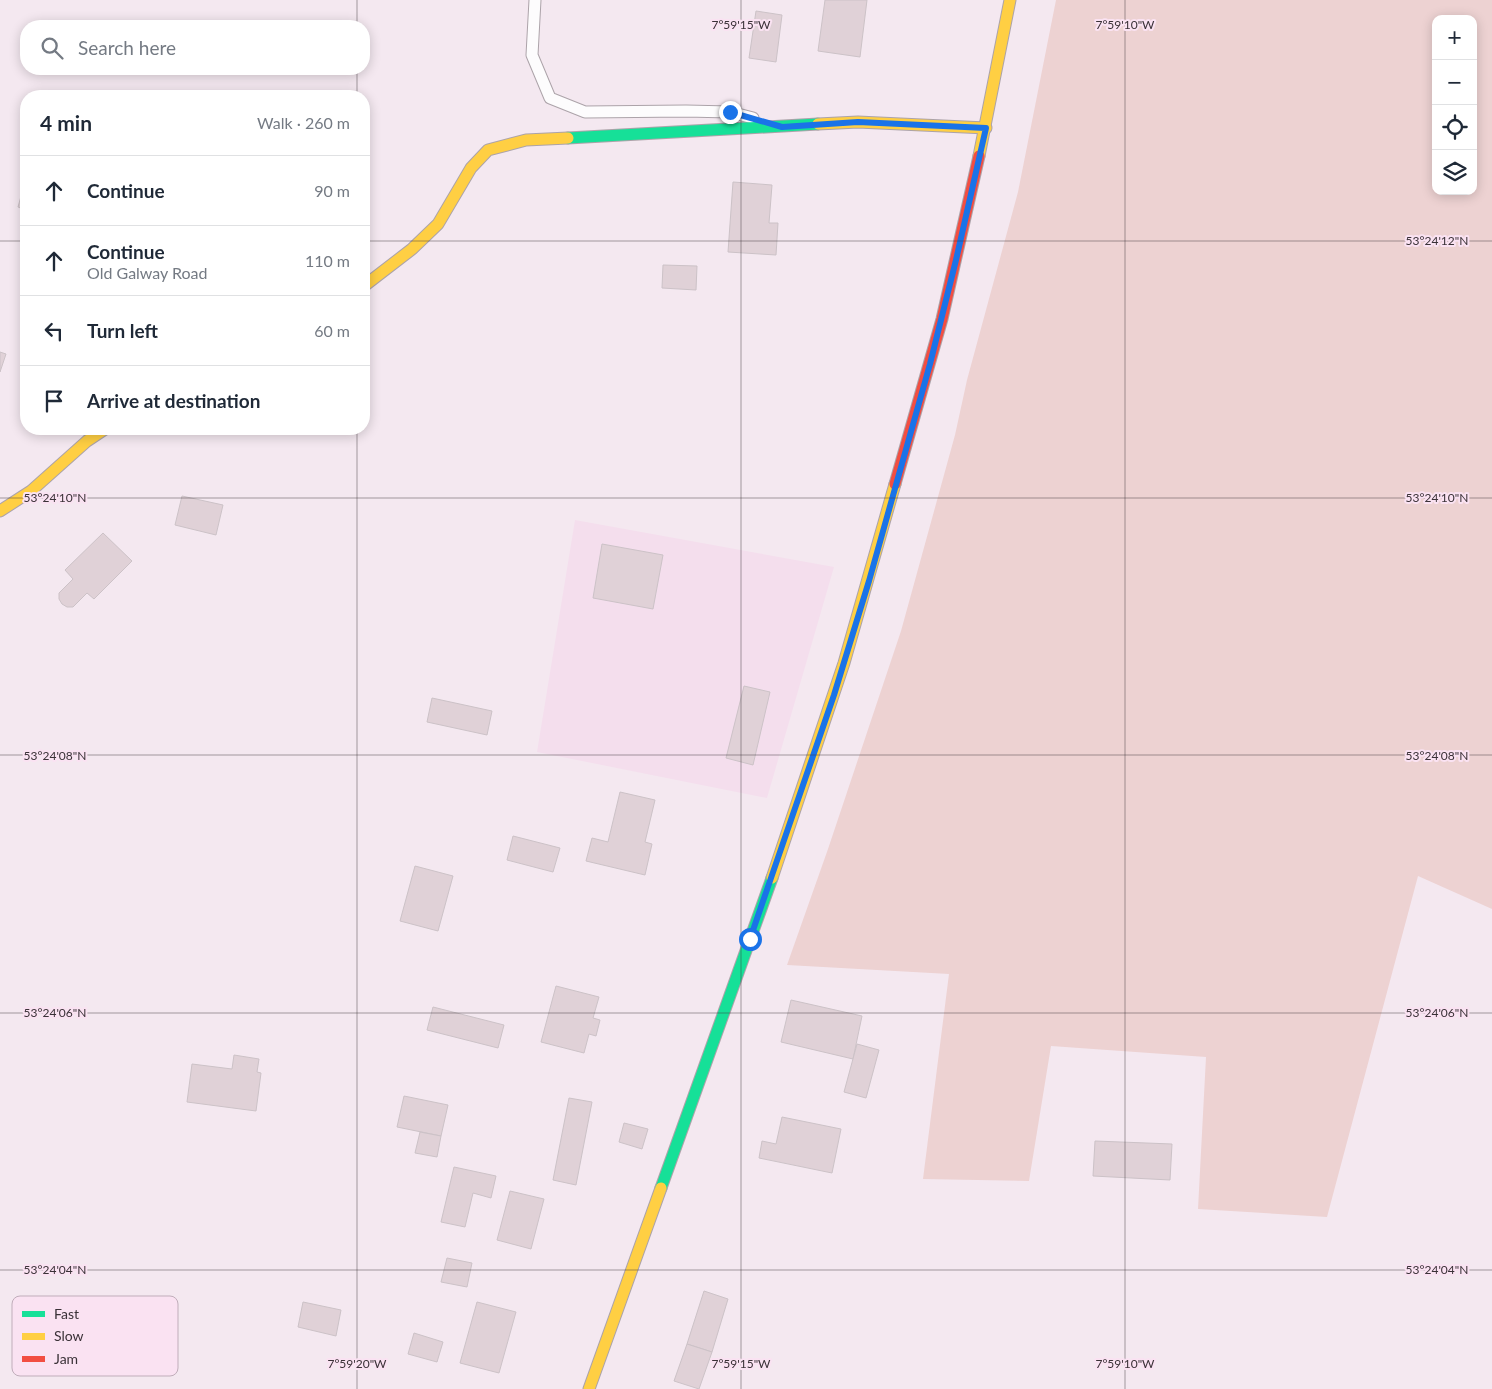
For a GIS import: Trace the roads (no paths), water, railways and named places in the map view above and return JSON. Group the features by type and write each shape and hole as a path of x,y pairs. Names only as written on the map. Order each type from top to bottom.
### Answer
{"main road":[{"path":"589,1389 629,1273 754,930 834,695 869,581 930,364 956,260 986,128 1010,0"},
{"path":"370,281 412,249 438,224 471,168 488,150 526,140 858,122 986,128"},
{"path":"0,511 30,491 96,435"}],"lane":[{"path":"535,0 532,55 550,98 585,112 730,112 782,127"}]}
